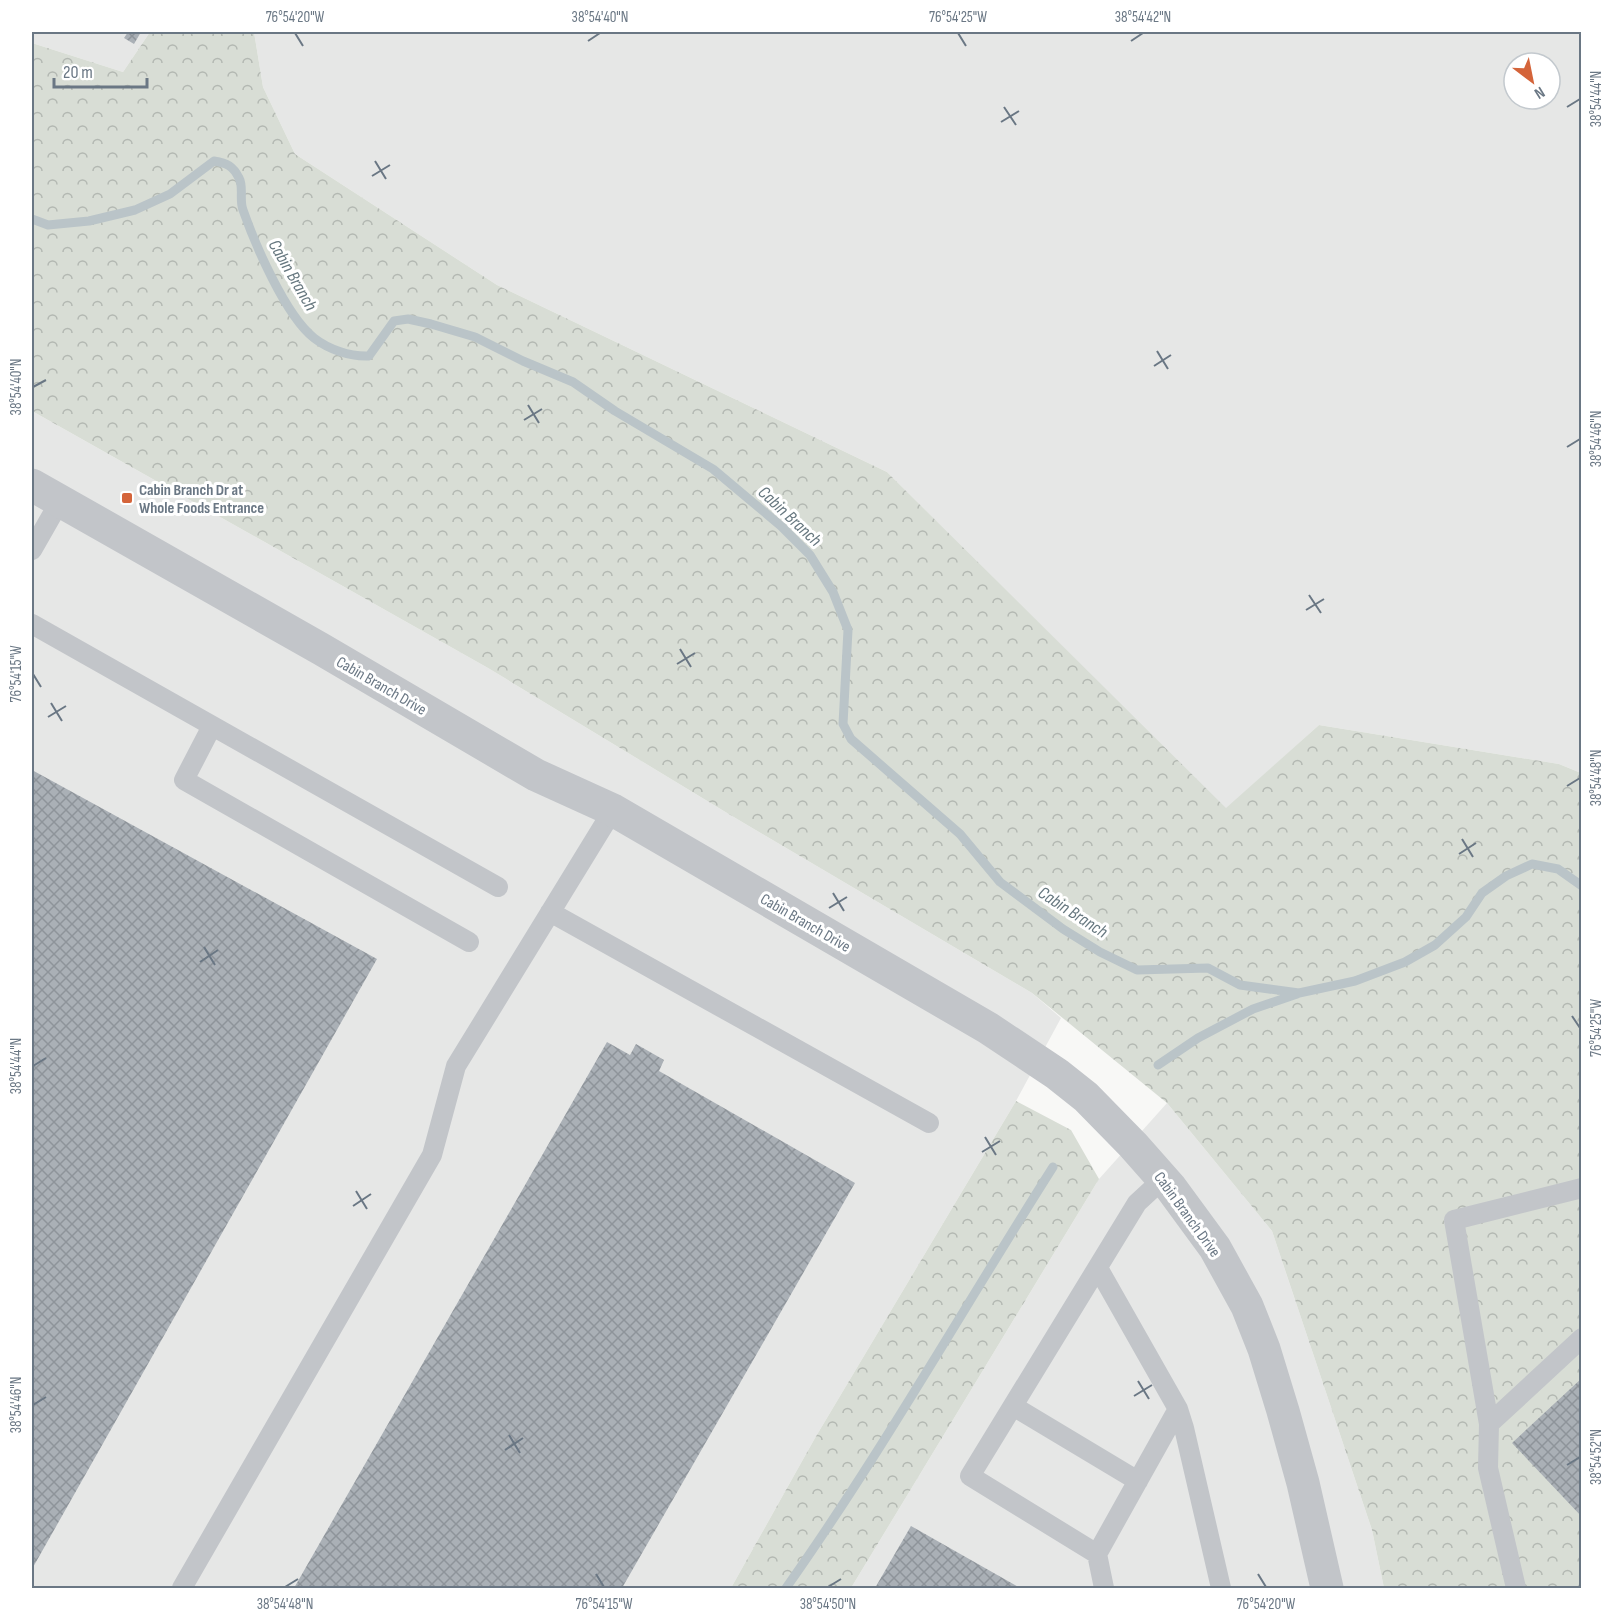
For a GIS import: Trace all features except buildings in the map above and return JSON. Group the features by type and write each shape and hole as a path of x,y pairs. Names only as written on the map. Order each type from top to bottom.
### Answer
{"street":[{"name":"Cabin Branch Drive","path":"32,485 321,649 536,775 613,810 988,1028 1057,1074 1086,1097 1163,1179 1215,1248 1247,1306 1260,1338 1303,1483 1328,1588"}],"lane":[{"path":"32,550 60,501"},
{"path":"32,624 498,887"},
{"path":"212,726 184,780 469,942"},
{"path":"182,1588 432,1155 456,1066 613,810"},
{"path":"550,912 928,1123"},
{"path":"1097,1554 970,1476 1137,1203 1163,1179"},
{"path":"1516,1588 1488,1468 1489,1424 1454,1220 1581,1188"},
{"path":"1098,1268 1178,1410 1221,1588"},
{"path":"1489,1424 1581,1338"},
{"path":"1013,1406 1138,1481"},
{"path":"1104,1588 1097,1554 1178,1410"}],"shaded area":[{"path":"32,32 150,32 123,72 32,43"},
{"path":"254,32 1581,32 1581,773 1559,764 1319,725 1226,809 887,472 497,285 295,154 263,87"},
{"path":"32,411 488,668 732,816 1032,993 1061,1018 1016,1101 815,1438 731,1588 32,1588"},
{"path":"1167,1103 1272,1231 1372,1530 1384,1588 851,1588 1099,1179"}],"green space":[{"path":"150,32 254,32 263,87 295,154 497,285 887,472 1226,808 1319,725 1559,764 1581,773 1581,1588 1384,1588 1372,1530 1272,1231 1167,1103 1032,993 732,816 488,668 32,411 32,43 123,72"},
{"path":"1016,1101 1071,1130 1099,1179 851,1588 731,1588 815,1438"}],"waterway":[{"name":"Cabin Branch","path":"32,219 48,225 89,221 135,210 170,194 214,161 226,164 232,168 240,182 243,210 272,278 292,313 303,327 320,342 347,354 369,356 394,321 408,319 475,337 573,382 615,411 713,469 781,526 810,555 833,592 848,630 843,724 851,739 960,834 1000,882 1063,929 1100,952 1137,970 1208,968 1240,985 1299,993 1355,981 1405,962 1435,945 1466,917 1482,893 1506,876 1532,864 1558,869 1582,886"},
{"path":"1158,1065 1198,1038 1253,1009 1297,994"},
{"path":"786,1588 856,1485 1053,1167"}],"place":[{"name":"Cabin Branch Dr at Whole Foods Entrance","path":"127,498"}]}
